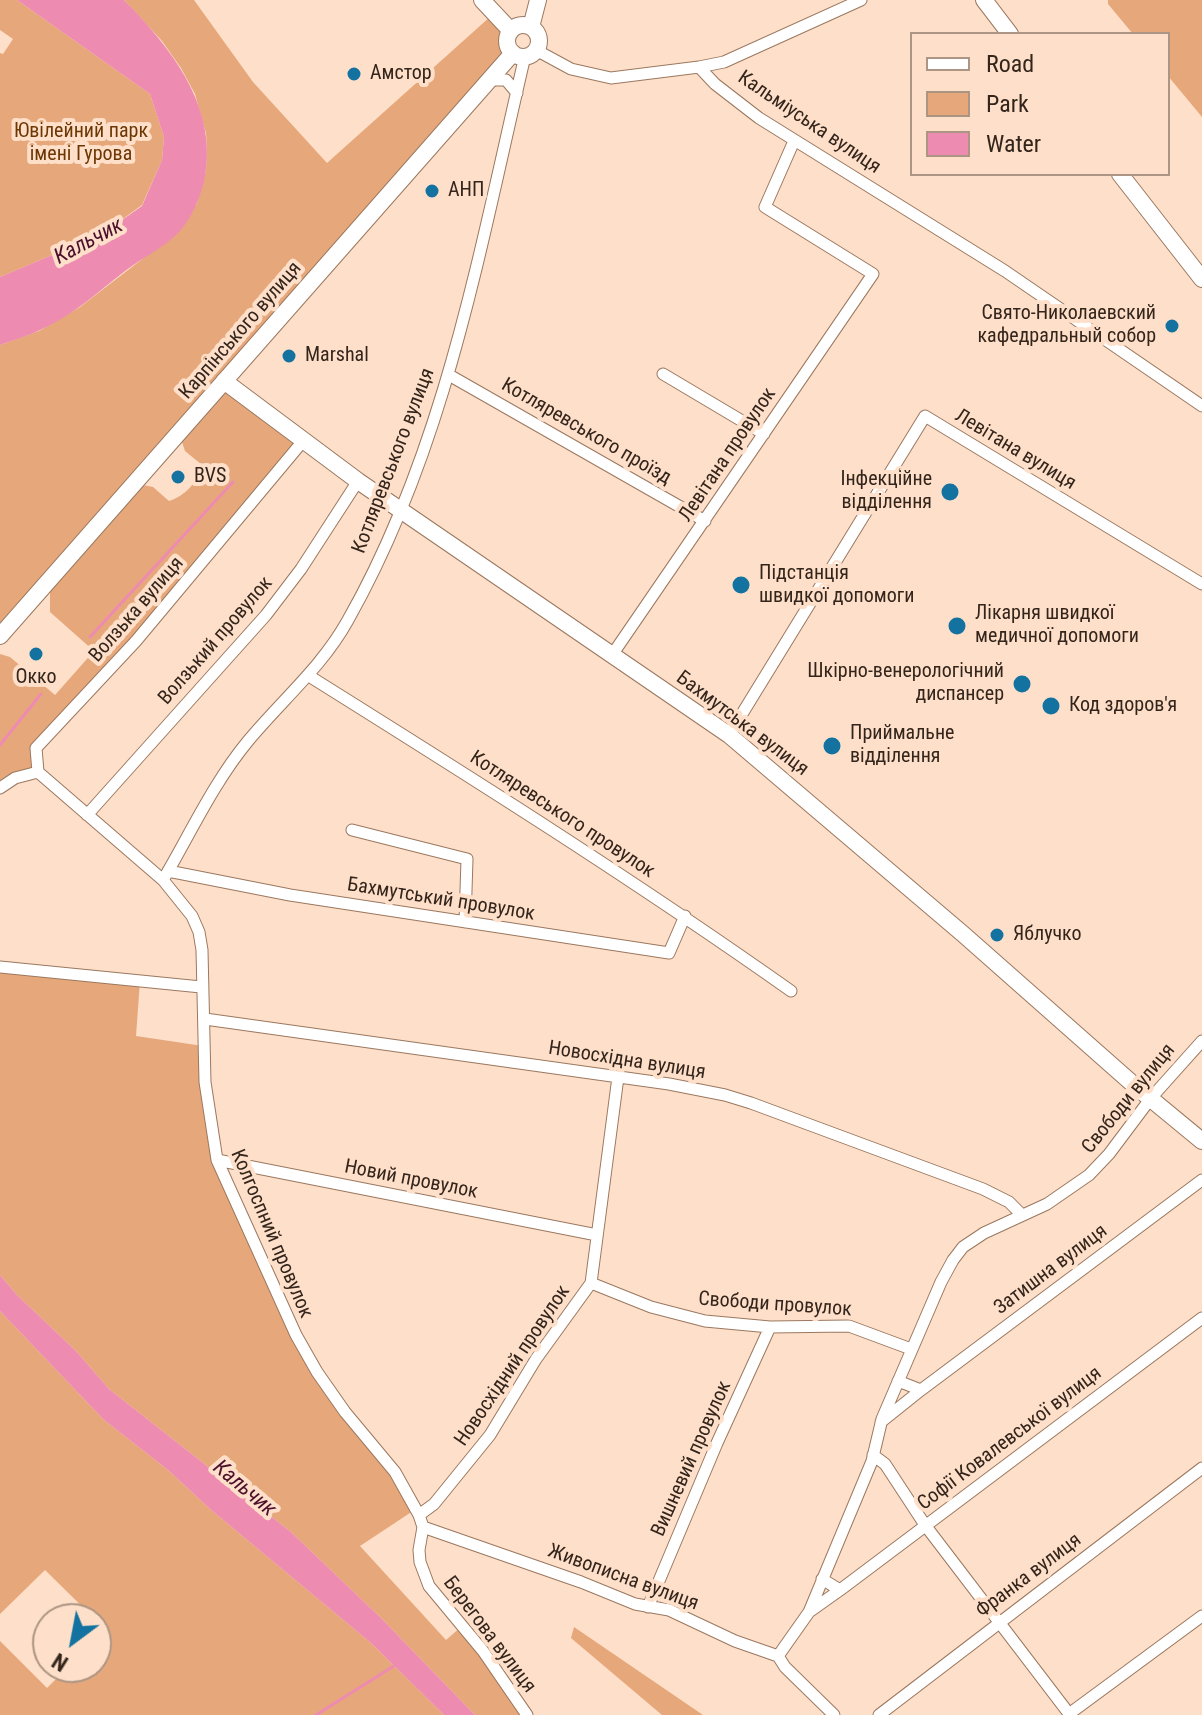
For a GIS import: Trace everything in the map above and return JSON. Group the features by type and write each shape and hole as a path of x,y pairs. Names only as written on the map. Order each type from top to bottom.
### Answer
{"street":[{"path":"482,0 511,31"},
{"path":"531,27 538,0"},
{"path":"525,53 538,35 531,27 520,25 511,31 507,42 525,53 571,69 611,78 699,67 724,62 861,0"},
{"path":"984,0 1008,32"},
{"name":"Карпінського вулиця","path":"0,636 489,80 525,53"},
{"name":"Котляревського вулиця","path":"166,876 233,760 309,676 348,621 401,509 449,375 525,53"},
{"name":"Кальміуська вулиця","path":"699,67 715,84 794,141 1005,271 1202,406"},
{"path":"489,80 506,80 517,93"},
{"name":"Левітана провулок","path":"612,655 873,274 765,207 794,141"},
{"path":"1122,176 1202,279"},
{"path":"663,374 764,434"},
{"name":"Котляревського проїзд","path":"449,375 705,521"},
{"name":"Бахмутська вулиця","path":"224,381 358,481 729,735 788,782 1202,1141"},
{"name":"Левітана вулиця","path":"729,735 925,416 1202,584"},
{"name":"Волзька вулиця","path":"38,772 36,748 136,641 303,441"},
{"name":"Волзький провулок","path":"87,815 266,615 301,569 358,481"},
{"name":"Котляревського провулок","path":"309,676 526,812 685,916 791,991"},
{"path":"0,788 15,778 38,772"},
{"name":"Колгоспний провулок","path":"38,772 87,815 166,876 192,916 202,950 205,1082 217,1160 296,1335 345,1412 395,1472 423,1527"},
{"path":"352,830 467,859 465,922"},
{"name":"Бахмутський провулок","path":"166,876 669,953 685,916"},
{"path":"0,967 201,987"},
{"name":"Новосхідна вулиця","path":"205,1019 725,1095 983,1189 1009,1202 1022,1215"},
{"name":"Свободи вулиця","path":"898,1381 941,1282 963,1247 984,1233 1065,1194 1089,1175 1202,1041"},
{"name":"Новосхідний провулок","path":"419,1515 434,1504 485,1442 536,1359 591,1283 618,1077"},
{"name":"Новий провулок","path":"217,1160 597,1235"},
{"name":"Затишна вулиця","path":"881,1423 1202,1180"},
{"name":"Свободи провулок","path":"591,1283 678,1315 705,1321 770,1327 849,1326 911,1349"},
{"name":"Софії Ковалевської вулиця","path":"778,1656 809,1612 1202,1318"},
{"name":"Вишневий провулок","path":"648,1607 770,1327"},
{"path":"809,1612 873,1455 881,1423 898,1381 921,1390"},
{"path":"873,1455 885,1464 925,1525 1069,1715 1202,1616"},
{"name":"Франка вулиця","path":"879,1715 1202,1468"},
{"name":"Живописна вулиця","path":"423,1527 648,1607 669,1610 735,1641 778,1656 785,1667 834,1715"},
{"name":"Берегова вулиця","path":"423,1527 420,1562 429,1586 483,1651 527,1715"},
{"path":"822,1579 840,1590"}],"green space":[{"name":"Ювілейний парк імені Гурова","path":"0,0 17,0 150,94 164,137 162,160 142,205 102,234 0,277 0,53 3,54 13,39 0,30"},
{"path":"124,0 194,0 253,82 327,163 491,16 504,30 502,42 506,54 0,630 0,345 39,331 80,307 180,230 197,203 206,170 206,133 195,94 162,41"},
{"path":"1108,0 1202,0 1202,117 1170,78 1170,32 1131,32"},
{"path":"223,387 300,446 37,748 38,772 0,788 0,654 10,657 55,695 94,651 50,612 50,584 138,484 153,487 169,501 190,488 202,465 185,451 180,436"},
{"path":"0,967 140,981 136,1036 203,1046 212,1136 296,1335 416,1509 360,1546 446,1640 462,1626 527,1715 475,1715 381,1618 291,1532 109,1389 76,1351 0,1275"},
{"path":"0,1311 104,1420 168,1470 210,1509 371,1643 444,1715 0,1715 0,1641 32,1673 32,1683 42,1683 47,1688 52,1683 112,1683 112,1603 79,1603 45,1570 0,1614"},
{"path":"574,1627 703,1715 662,1715 571,1638"}],"water":[{"name":"Кальчик","path":"17,0 124,0 159,39 188,82 205,130 207,155 204,182 197,202 174,237 63,318 0,345 0,277 102,234 142,206 162,160 164,137 150,94"},
{"path":"0,1275 76,1351 109,1389 291,1532 381,1618 475,1715 444,1715 371,1643 210,1509 168,1470 104,1420 0,1311"}],"waterway":[{"path":"90,637 233,482"},
{"path":"0,745 41,694"},
{"path":"316,1715 397,1664"}],"place":[{"name":"Амстор","path":"354,74"},
{"name":"АНП","path":"432,191"},
{"name":"Свято-Николаевский кафедральный собор","path":"1172,326"},
{"name":"Marshal","path":"289,356"},
{"name":"BVS","path":"178,477"},
{"name":"Інфекційне відділення","path":"950,492"},
{"name":"Підстанція швидкої допомоги","path":"741,585"},
{"name":"Лікарня швидкої медичної допомоги","path":"957,626"},
{"name":"Окко","path":"36,654"},
{"name":"Шкірно-венерологічний диспансер","path":"1022,684"},
{"name":"Код здоров'я","path":"1051,706"},
{"name":"Приймальне відділення","path":"832,746"},
{"name":"Яблучко","path":"997,935"}]}
